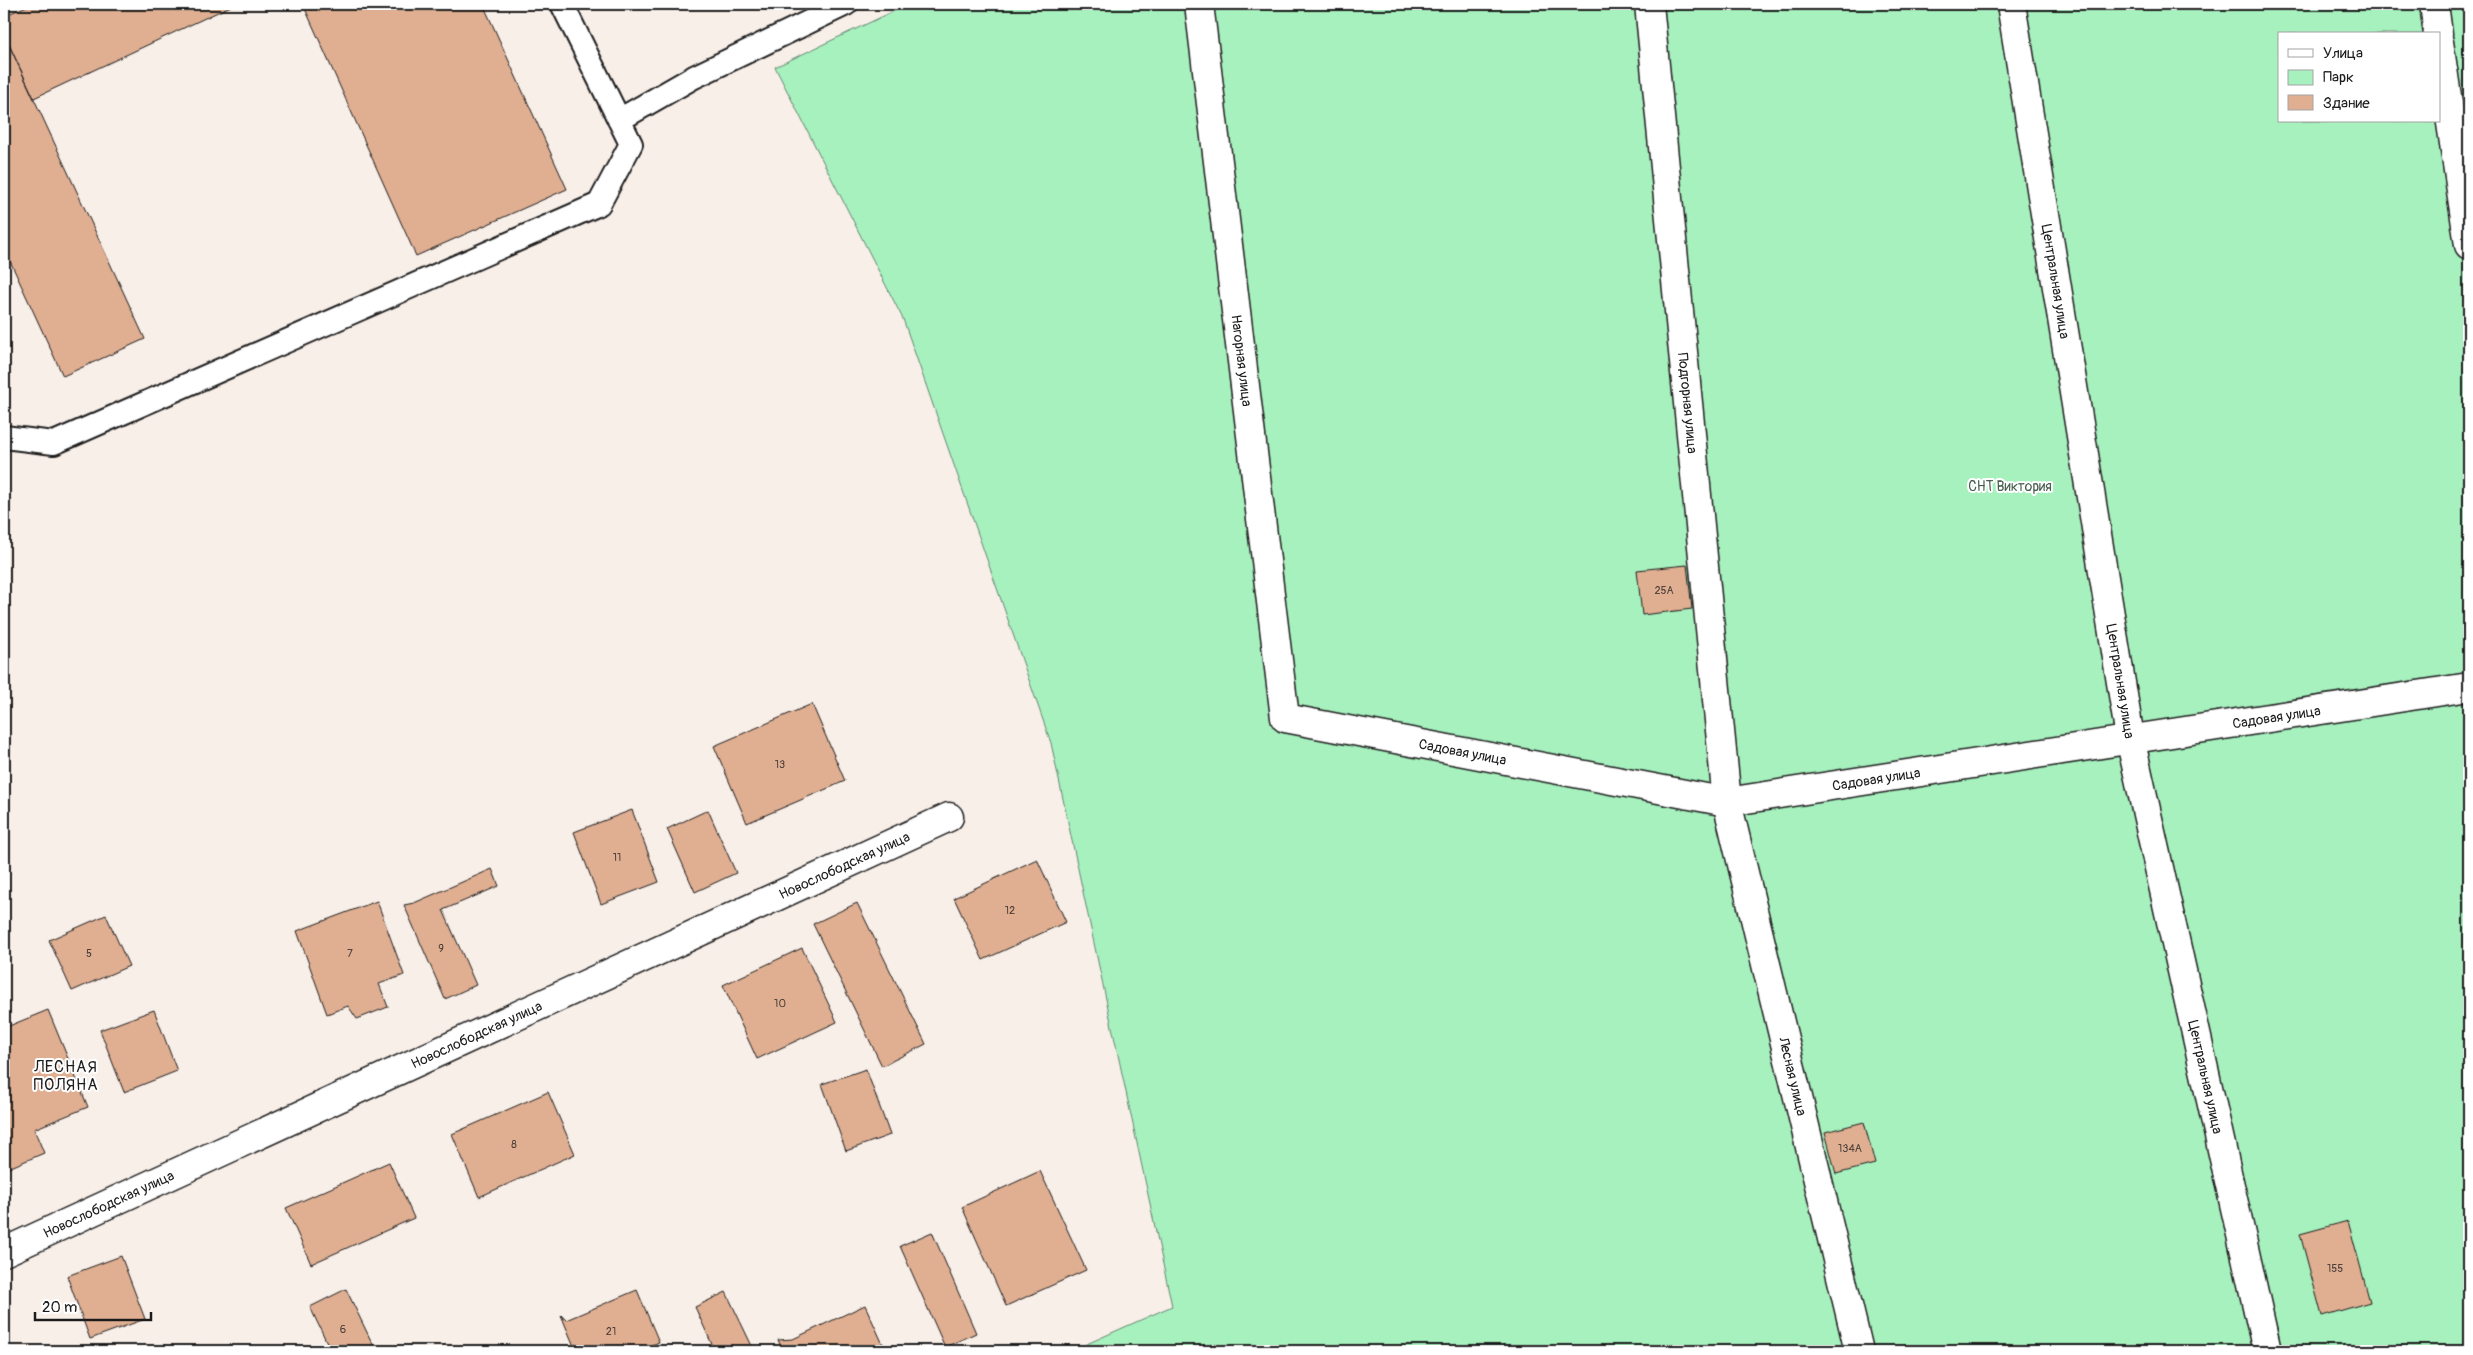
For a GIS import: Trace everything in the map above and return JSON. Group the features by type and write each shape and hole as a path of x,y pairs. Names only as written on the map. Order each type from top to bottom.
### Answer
{"street":[{"name":"Нагорная улица","path":"1199,4 1285,718"},
{"name":"Подгорная улица","path":"1649,4 1728,802"},
{"name":"Центральная улица","path":"2011,4 2130,738 2266,1351"},
{"path":"2434,4 2438,32"},
{"path":"2440,49 2469,245"},
{"name":"Садовая улица","path":"1285,718 1728,802 2130,738 2469,687"},
{"name":"Лесная улица","path":"1728,802 1859,1351"},
{"name":"Новослободская улица","path":"4,1252 949,817"}],"lane":[{"path":"4,437 54,443 599,204 631,144 562,4"},
{"path":"619,120 694,76 835,6"}],"green space":[{"name":"СНТ Виктория","path":"909,4 2469,4 2469,1351 1071,1351 1172,1306 1051,743 903,319 775,67"}],"building":[{"path":"31,4 235,4 34,98 4,34 4,16"},
{"path":"303,4 483,4 567,189 416,256"},
{"path":"4,34 145,339 63,376 4,248"},
{"path":"1687,565 1692,609 1642,615 1637,570"},
{"path":"812,704 845,781 747,823 714,746"},
{"path":"632,810 659,882 601,904 574,832"},
{"path":"708,810 736,873 695,892 667,829"},
{"path":"1037,859 1066,922 983,960 954,898"},
{"path":"492,869 499,886 443,910 476,985 445,999 404,905 414,903"},
{"path":"377,901 404,975 379,984 388,1007 357,1019 348,1006 327,1014 297,931"},
{"path":"857,903 926,1044 882,1066 813,924"},
{"path":"106,915 129,966 72,991 49,940"},
{"path":"802,948 837,1022 757,1059 723,985"},
{"path":"48,1010 88,1107 34,1129 44,1153 4,1170 4,1028"},
{"path":"154,1010 177,1071 124,1092 100,1030"},
{"path":"866,1069 890,1135 846,1151 822,1084"},
{"path":"548,1092 575,1154 479,1197 452,1134"},
{"path":"1864,1122 1875,1164 1836,1174 1825,1132"},
{"path":"389,1162 414,1218 311,1264 286,1208"},
{"path":"1040,1171 1086,1270 1006,1306 962,1207"},
{"path":"2348,1221 2370,1302 2322,1316 2300,1234"},
{"path":"932,1232 976,1333 945,1347 900,1246"},
{"path":"121,1256 145,1319 90,1339 67,1276"},
{"path":"346,1289 376,1351 331,1351 310,1307"},
{"path":"637,1290 659,1342 638,1351 576,1351 561,1315 566,1320"},
{"path":"726,1292 752,1346 741,1351 715,1351 695,1307"},
{"path":"865,1305 886,1351 783,1351 778,1340 793,1339"},
{"path":"4,1322 8,1331 4,1333"}],"district":[{"name":"ЛЕСНАЯ ПОЛЯНА","path":"66,1076"}]}
